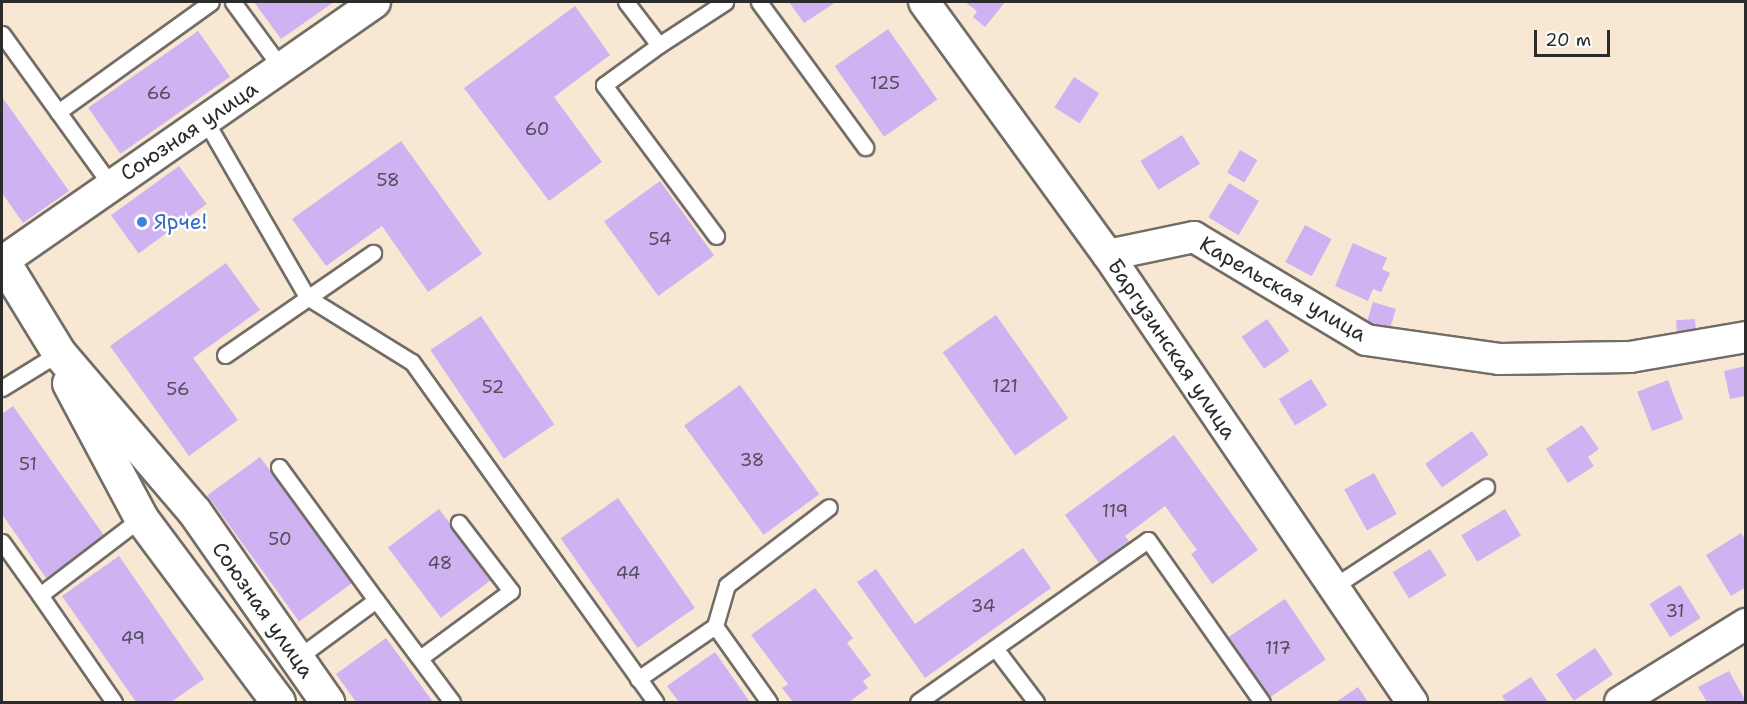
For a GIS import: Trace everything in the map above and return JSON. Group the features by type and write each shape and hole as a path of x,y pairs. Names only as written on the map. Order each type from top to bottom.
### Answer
{"street":[{"name":"Союзная улица","path":"327,702 194,511 59,353 2,261 110,184 282,69 375,2"},
{"name":"Баргузинская улица","path":"924,2 1108,255 1412,702"},
{"name":"Карельская улица","path":"1108,255 1194,237 1366,340 1499,359 1630,357 1746,337"},
{"name":"Союзная улица","path":"59,353 64,375 141,518 278,702"},
{"path":"1620,702 1746,624"}],"lane":[{"path":"57,112 211,2"},
{"path":"234,2 282,69"},
{"path":"626,2 659,45"},
{"path":"716,236 604,85 724,2"},
{"path":"759,2 865,147"},
{"path":"2,34 110,184"},
{"path":"205,120 307,297 412,362 655,702"},
{"path":"225,355 373,253"},
{"path":"2,388 59,353"},
{"path":"279,467 452,702"},
{"path":"1334,587 1486,487"},
{"path":"638,679 715,626 727,585 829,507"},
{"path":"40,595 141,518"},
{"path":"420,658 511,591 459,523"},
{"path":"918,702 1148,540 1262,702"},
{"path":"2,542 114,702"},
{"path":"296,659 376,600"},
{"path":"715,626 769,702"},
{"path":"995,648 1036,702"}],"building":[{"path":"254,2 334,2 281,39"},
{"path":"789,2 836,2 804,23"},
{"path":"965,2 1005,2 985,27 973,17 977,11"},
{"path":"575,6 610,55 554,97 602,162 549,201 464,88"},
{"path":"888,29 937,99 884,137 835,66"},
{"path":"198,31 230,77 120,154 88,108"},
{"path":"1074,77 1099,93 1080,124 1054,107"},
{"path":"2,97 69,191 23,223 2,193"},
{"path":"1182,135 1200,164 1158,190 1140,161"},
{"path":"401,141 482,254 428,292 382,226 326,266 292,219"},
{"path":"1240,150 1257,160 1244,183 1227,173"},
{"path":"179,166 207,204 139,253 111,215"},
{"path":"660,181 714,255 658,296 604,222"},
{"path":"1229,183 1259,201 1238,235 1208,217"},
{"path":"1305,225 1331,239 1312,276 1285,262"},
{"path":"1353,243 1387,258 1382,269 1390,273 1381,292 1373,289 1368,301 1335,286"},
{"path":"226,263 260,310 193,358 238,420 189,456 110,346"},
{"path":"1373,302 1396,309 1389,331 1366,324"},
{"path":"996,315 1068,418 1015,455 943,352"},
{"path":"481,316 554,425 504,459 430,350"},
{"path":"1267,319 1289,351 1264,369 1242,337"},
{"path":"1695,319 1696,333 1677,334 1676,320"},
{"path":"1746,366 1746,396 1730,399 1724,371"},
{"path":"1311,379 1327,405 1295,425 1279,399"},
{"path":"1668,380 1683,419 1652,431 1637,392"},
{"path":"740,385 819,494 764,535 684,426"},
{"path":"13,406 105,537 46,578 2,514 2,414"},
{"path":"1582,425 1599,449 1588,457 1594,466 1568,483 1546,449"},
{"path":"1472,431 1489,455 1442,487 1425,464"},
{"path":"1174,435 1258,550 1212,584 1191,554 1197,550 1165,506 1125,536 1129,541 1099,563 1065,515"},
{"path":"260,457 352,583 299,621 207,495"},
{"path":"1374,473 1397,514 1367,531 1344,489"},
{"path":"618,498 695,608 638,648 561,538"},
{"path":"439,509 492,579 441,618 388,548"},
{"path":"1505,509 1521,536 1477,562 1461,535"},
{"path":"1741,533 1746,541 1746,587 1731,596 1706,555"},
{"path":"1023,548 1051,588 925,678 857,582 876,569 915,624"},
{"path":"1430,549 1446,575 1409,599 1393,572"},
{"path":"119,556 204,679 171,702 136,702 62,596"},
{"path":"1680,585 1701,618 1670,637 1649,604"},
{"path":"815,588 853,638 847,643 871,675 863,681 868,688 849,702 793,702 782,688 788,684 751,635"},
{"path":"1285,599 1326,660 1269,698 1229,637"},
{"path":"386,638 433,702 356,702 336,674"},
{"path":"1595,648 1613,675 1574,701 1556,674"},
{"path":"715,652 750,702 679,702 667,686"},
{"path":"1729,671 1746,702 1707,702 1698,687"},
{"path":"1531,677 1548,702 1506,702 1502,696"},
{"path":"1358,687 1368,702 1336,702"}],"place":[{"name":"Ярче!","path":"142,222"}]}
